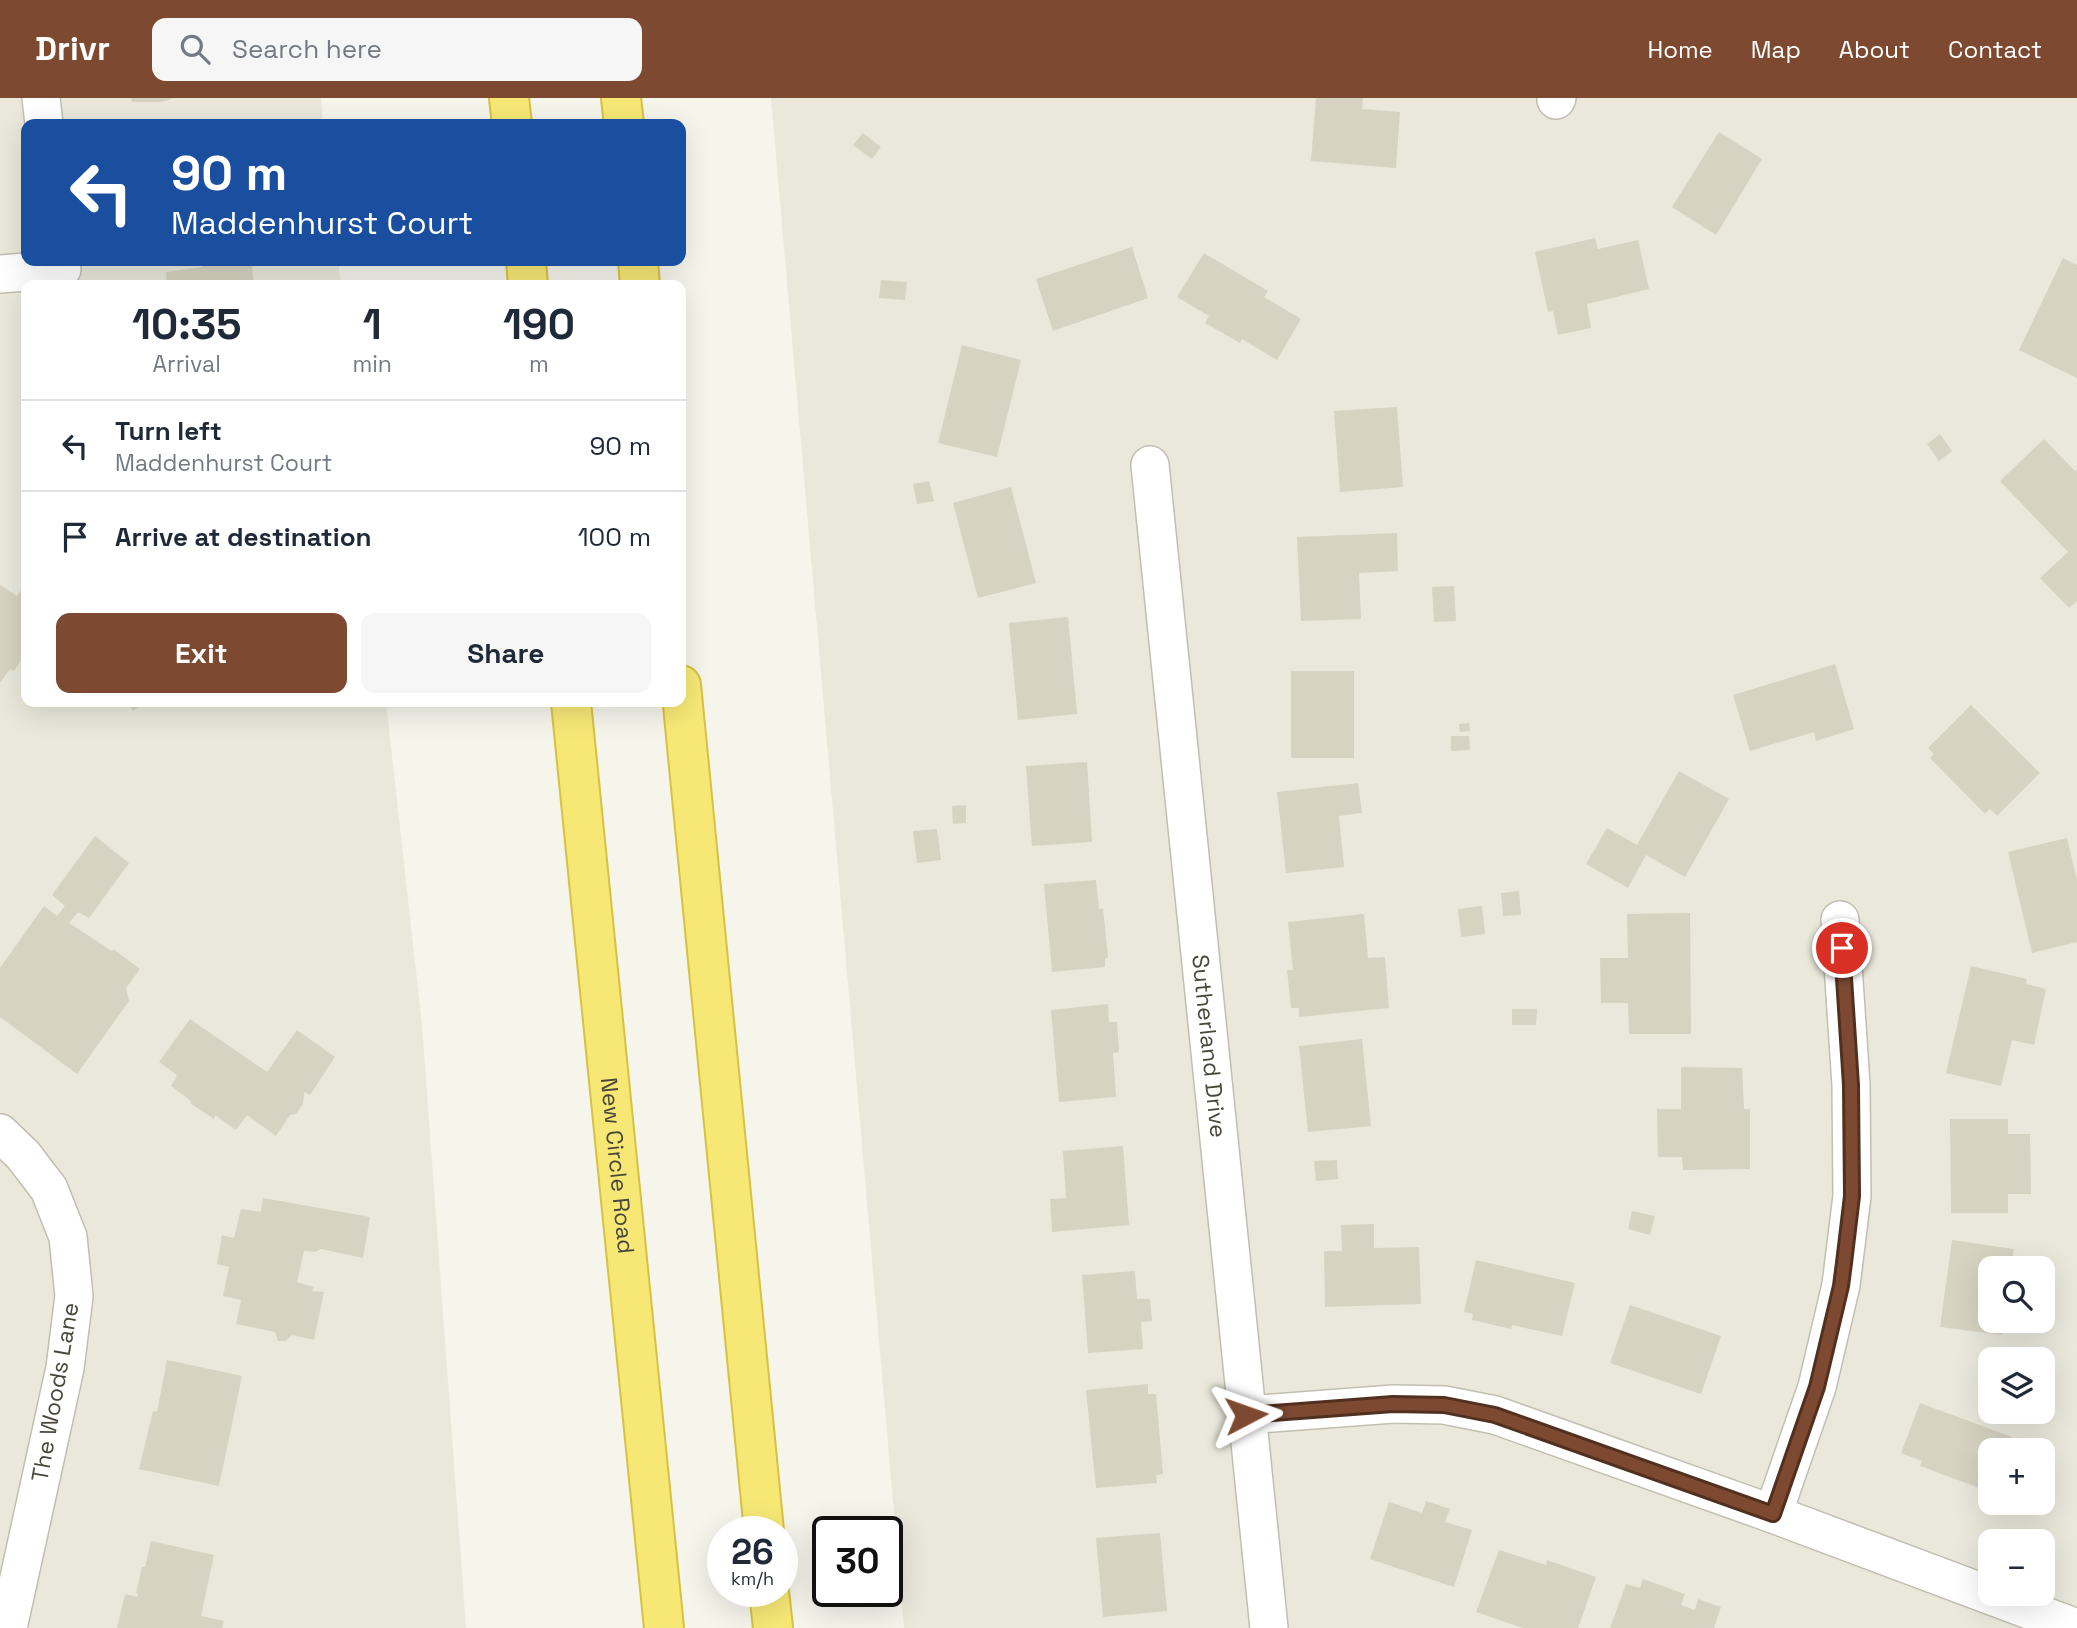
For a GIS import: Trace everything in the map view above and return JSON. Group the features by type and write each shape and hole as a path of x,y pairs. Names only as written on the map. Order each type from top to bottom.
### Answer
{"highway":[{"path":"509,98 511,119"},
{"path":"621,98 623,119"},
{"name":"New Circle Road","path":"572,707 664,1628"},
{"path":"683,707 763,1516"},
{"path":"771,1607 773,1628"}],"street":[{"path":"41,98 43,119"},
{"path":"0,274 62,272"},
{"name":"Sutherland Drive","path":"1150,465 1269,1628"},
{"path":"1773,1514 1817,1387 1841,1286 1852,1196 1851,1085 1840,920"},
{"name":"The Woods Lane","path":"0,1133 23,1155 49,1189 68,1237 74,1296 65,1368 8,1628"},
{"path":"1246,1415 1393,1404 1444,1405 1495,1415 1773,1514 2077,1628"}],"shaded area":[{"path":"0,98 321,98 323,119 21,119 21,266 339,266 340,280 21,280 21,707 387,707 422,1025 466,1628 0,1628"},
{"path":"771,98 2077,98 2077,1628 904,1628 903,1516 894,1516"}],"building":[{"path":"131,98 172,99 161,102 132,102"},
{"path":"1316,98 1363,98 1362,109 1400,112 1396,168 1311,161"},
{"path":"1719,132 1762,159 1716,235 1672,207"},
{"path":"863,133 881,147 872,159 853,145"},
{"path":"1595,238 1598,249 1638,240 1649,289 1587,304 1591,328 1558,335 1553,311 1548,312 1535,252"},
{"path":"1132,247 1148,298 1053,331 1036,279"},
{"path":"1204,253 1268,291 1264,297 1301,319 1277,360 1242,339 1240,343 1205,323 1209,316 1177,297"},
{"path":"2063,258 2077,265 2077,378 2019,350"},
{"path":"252,266 253,280 167,280 166,272 202,267"},
{"path":"881,280 907,282 905,300 879,298"},
{"path":"962,345 1021,360 997,457 938,443"},
{"path":"1397,407 1403,487 1340,492 1334,411"},
{"path":"1940,434 1952,451 1939,461 1927,444"},
{"path":"2044,439 2075,471 2077,469 2077,601 2069,608 2040,578 2068,552 2000,481"},
{"path":"929,481 934,501 917,504 913,484"},
{"path":"1011,487 1036,583 978,598 953,503"},
{"path":"1397,533 1398,571 1359,573 1361,619 1301,621 1297,537"},
{"path":"0,585 17,596 21,592 21,660 14,671 10,669 0,683"},
{"path":"1454,586 1456,621 1434,622 1432,587"},
{"path":"1068,617 1077,714 1018,720 1009,623"},
{"path":"1835,664 1854,729 1816,741 1814,732 1750,751 1733,695"},
{"path":"1291,671 1354,671 1354,758 1291,758"},
{"path":"1971,705 2040,773 1997,816 1990,809 1985,814 1930,758 1934,754 1928,748"},
{"path":"1469,723 1470,731 1460,732 1459,724"},
{"path":"1451,736 1469,736 1470,750 1451,751"},
{"path":"1087,762 1092,842 1032,846 1026,766"},
{"path":"1679,771 1729,799 1685,877 1646,855 1628,888 1586,864 1607,828 1637,845"},
{"path":"1358,783 1362,813 1339,816 1344,867 1286,873 1277,792"},
{"path":"966,805 966,823 953,824 952,806"},
{"path":"937,829 941,860 917,863 913,831"},
{"path":"95,836 129,863 89,918 78,912 69,923 112,951 113,949 140,969 126,988 129,1001 77,1074 0,1017 0,968 44,906 57,916 65,906 52,895"},
{"path":"2067,838 2077,880 2077,942 2032,953 2008,852"},
{"path":"1096,880 1099,909 1103,908 1108,958 1105,958 1105,967 1052,972 1044,884"},
{"path":"1519,891 1521,915 1503,916 1501,893"},
{"path":"1482,906 1485,934 1461,937 1458,909"},
{"path":"1690,913 1691,1034 1629,1034 1628,1003 1601,1003 1600,958 1628,958 1627,914"},
{"path":"1364,914 1368,958 1385,957 1389,1008 1299,1017 1299,1008 1291,1008 1287,970 1293,970 1288,922"},
{"path":"1971,966 2027,979 2026,984 2046,989 2034,1045 2012,1040 2001,1086 1946,1073"},
{"path":"1108,1004 1109,1022 1117,1022 1119,1052 1113,1053 1116,1097 1059,1102 1051,1010"},
{"path":"1512,1009 1537,1009 1536,1025 1512,1025"},
{"path":"190,1019 267,1072 297,1030 335,1057 310,1095 304,1092 303,1104 296,1114 290,1115 276,1136 247,1115 236,1130 215,1115 214,1119 190,1103 191,1101 171,1086 177,1075 159,1062"},
{"path":"1362,1039 1371,1126 1308,1132 1299,1046"},
{"path":"1681,1067 1742,1068 1744,1109 1750,1109 1750,1169 1683,1170 1682,1157 1658,1157 1657,1109 1681,1109"},
{"path":"1950,1119 2008,1119 2008,1134 2030,1134 2031,1194 2008,1194 2008,1213 1951,1213"},
{"path":"1123,1146 1129,1225 1052,1232 1050,1199 1066,1198 1063,1151"},
{"path":"1337,1160 1338,1179 1316,1181 1314,1161"},
{"path":"263,1198 370,1217 363,1258 321,1249 315,1252 304,1251 297,1282 314,1287 312,1291 324,1292 314,1340 292,1335 286,1341 278,1341 275,1332 236,1324 241,1300 223,1296 229,1267 217,1264 222,1235 234,1238 241,1209 261,1212"},
{"path":"1632,1211 1655,1216 1650,1235 1628,1229"},
{"path":"1374,1224 1374,1248 1419,1247 1421,1304 1325,1307 1324,1251 1342,1251 1341,1225"},
{"path":"1952,1240 2014,1249 2013,1256 1978,1256 1978,1332 1940,1327"},
{"path":"1476,1260 1575,1283 1562,1336 1472,1320 1473,1314 1464,1312"},
{"path":"1135,1271 1137,1299 1150,1299 1152,1321 1141,1322 1143,1349 1088,1353 1082,1275"},
{"path":"1630,1305 1721,1336 1701,1394 1610,1363"},
{"path":"167,1360 242,1376 219,1486 139,1469 153,1411 157,1412"},
{"path":"1148,1384 1148,1394 1156,1394 1163,1474 1156,1475 1157,1483 1096,1488 1086,1390"},
{"path":"1920,1403 2012,1437 1978,1438 1978,1488 1920,1466 1922,1461 1901,1453"},
{"path":"1426,1501 1450,1509 1445,1522 1472,1530 1454,1587 1370,1559 1389,1502 1422,1513"},
{"path":"1160,1533 1167,1611 1103,1617 1096,1538"},
{"path":"151,1541 214,1555 201,1616 224,1621 222,1628 117,1628 125,1594 137,1597 142,1567 145,1567"},
{"path":"1499,1550 1546,1565 1547,1560 1596,1577 1578,1628 1523,1628 1476,1612"},
{"path":"1643,1579 1685,1594 1681,1605 1695,1610 1698,1599 1721,1607 1714,1628 1610,1628 1626,1584 1640,1588"}],"route":[{"path":"1246,1415 1393,1404 1444,1405 1495,1415 1773,1514 1817,1387 1844,1263 1852,1196 1851,1085 1842,948"}]}
